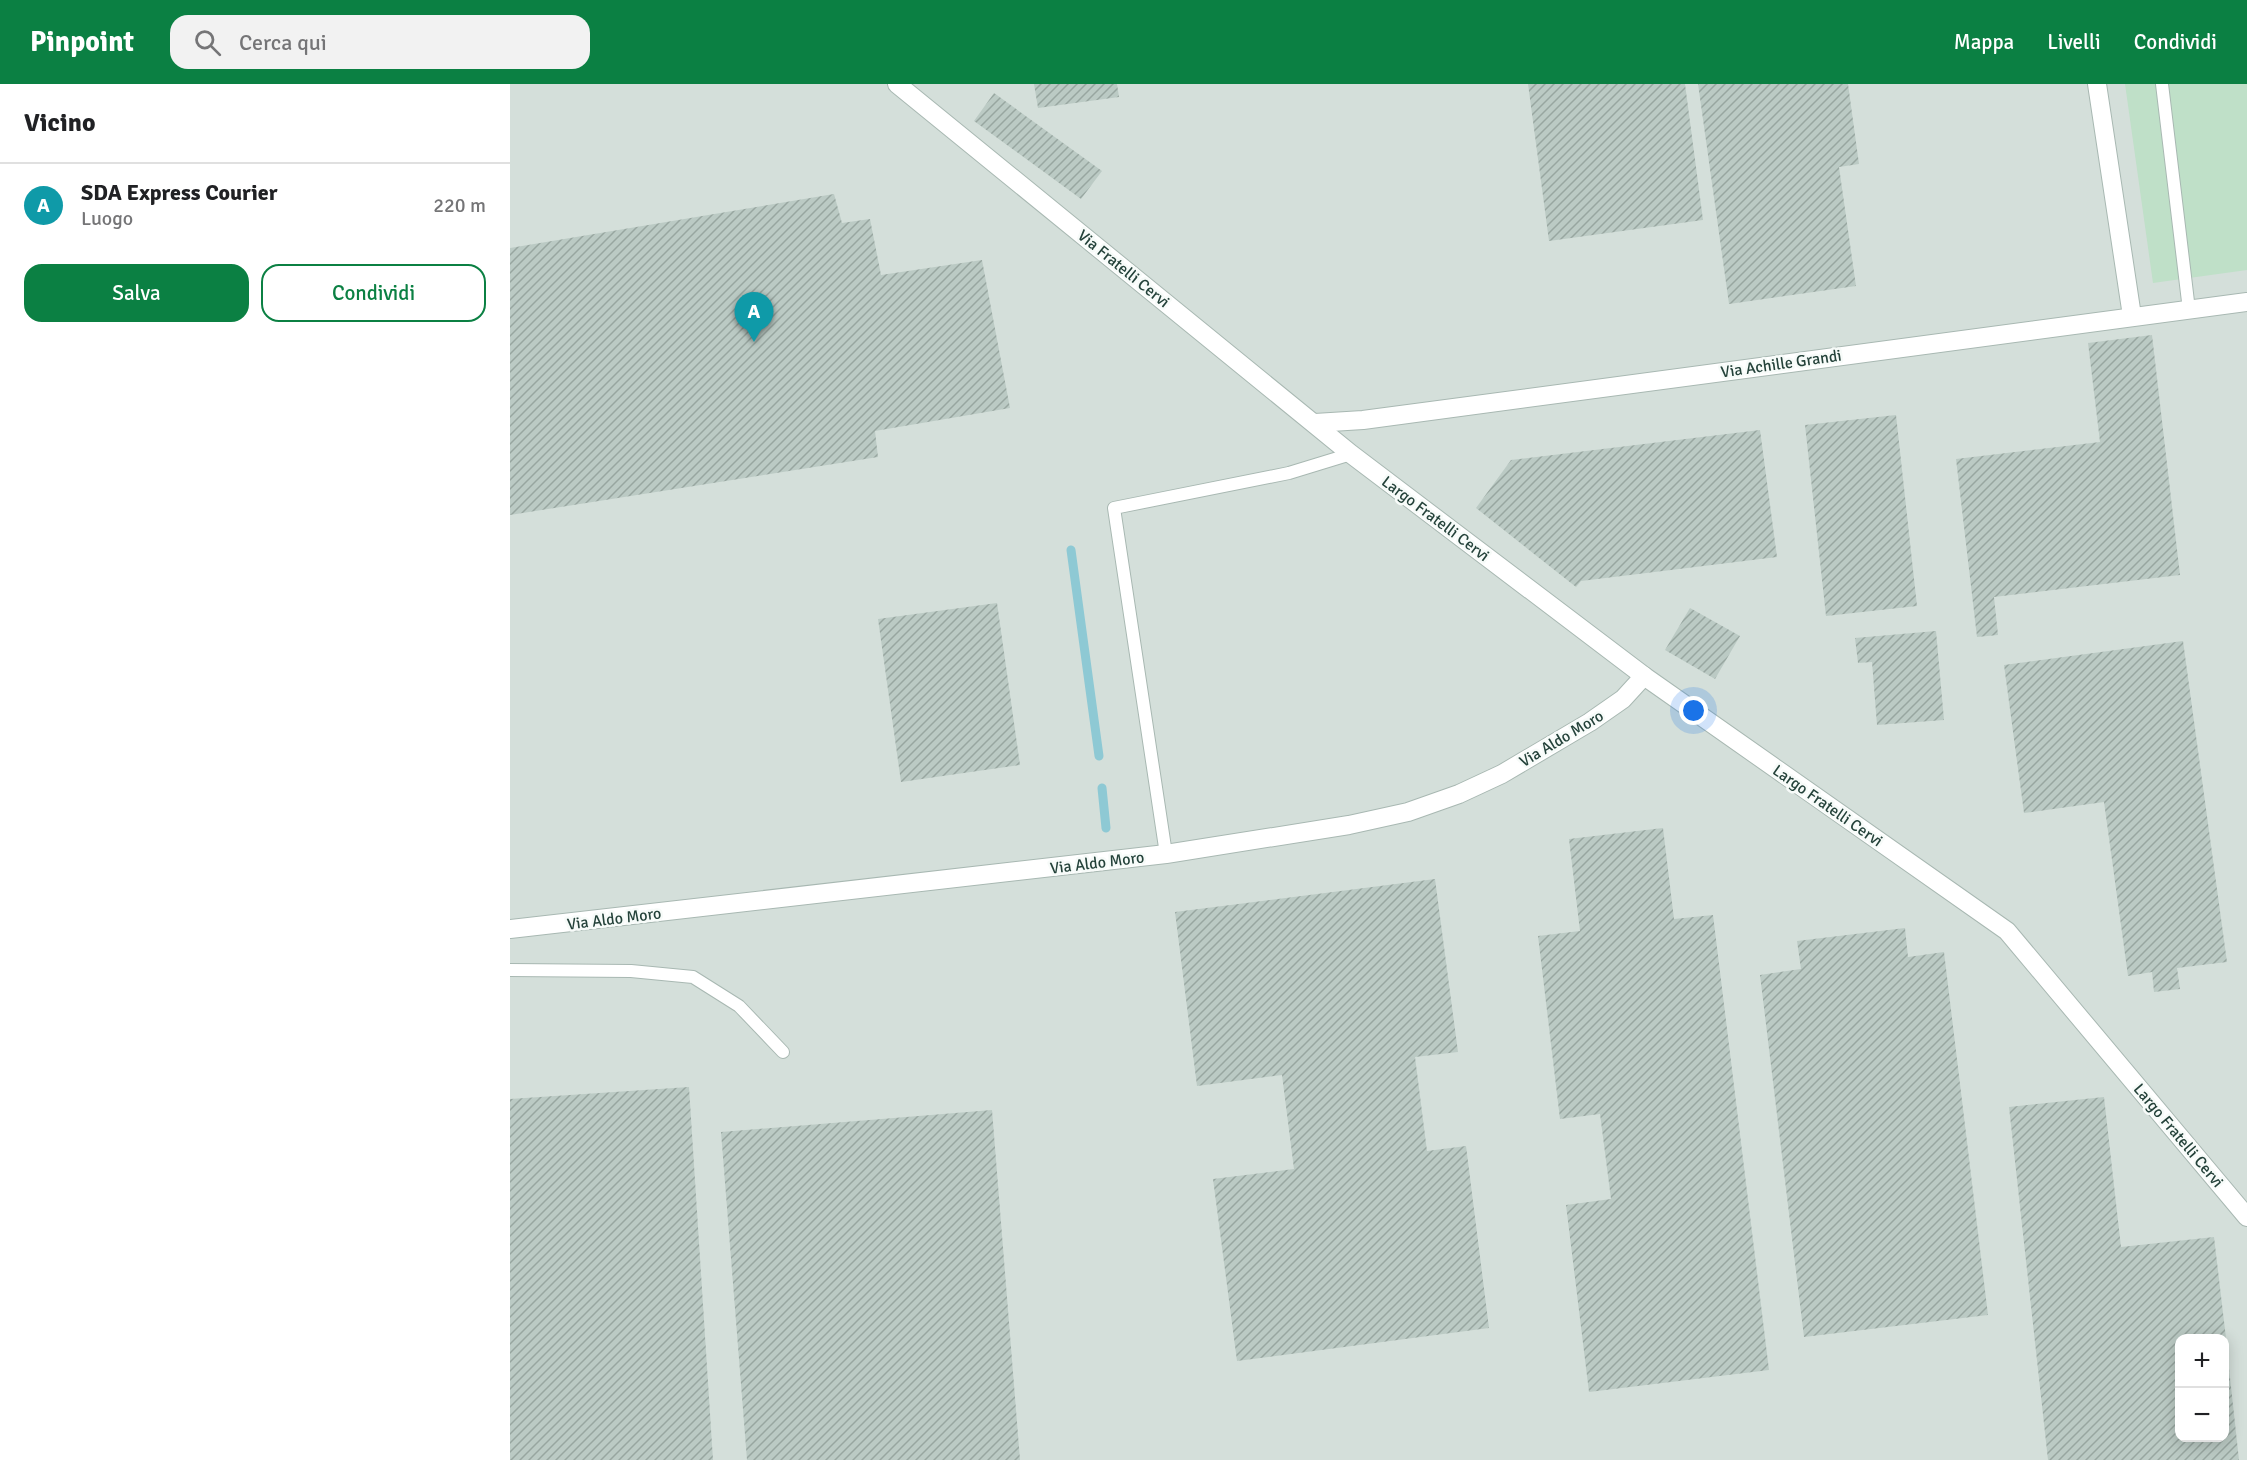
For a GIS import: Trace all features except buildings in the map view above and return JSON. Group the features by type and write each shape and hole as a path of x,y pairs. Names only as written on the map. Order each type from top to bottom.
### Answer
{"street":[{"name":"Via Fratelli Cervi","path":"897,84 1316,423 1351,454"},
{"path":"2097,84 2132,316"},
{"name":"Via Achille Grandi","path":"1316,423 1375,418 2247,302"},
{"name":"Largo Fratelli Cervi","path":"1351,454 1644,676 2007,931 2247,1217"},
{"name":"Via Aldo Moro","path":"510,929 1166,854 1349,825 1408,812 1459,794 1502,774 1590,722 1623,699 1644,676"}],"lane":[{"path":"2162,84 2189,310"},
{"path":"1166,854 1114,508 1289,473 1351,454"},
{"path":"510,970 631,971 693,976 739,1006 783,1052"}],"shaded area":[{"path":"510,84 2247,84 2247,1460 510,1460"}],"green space":[{"path":"2125,84 2247,84 2247,270 2153,283"}],"waterway":[{"path":"1071,550 1099,756"},
{"path":"1102,788 1106,828"}],"place":[{"name":"SDA Express Courier","path":"754,342"}]}
